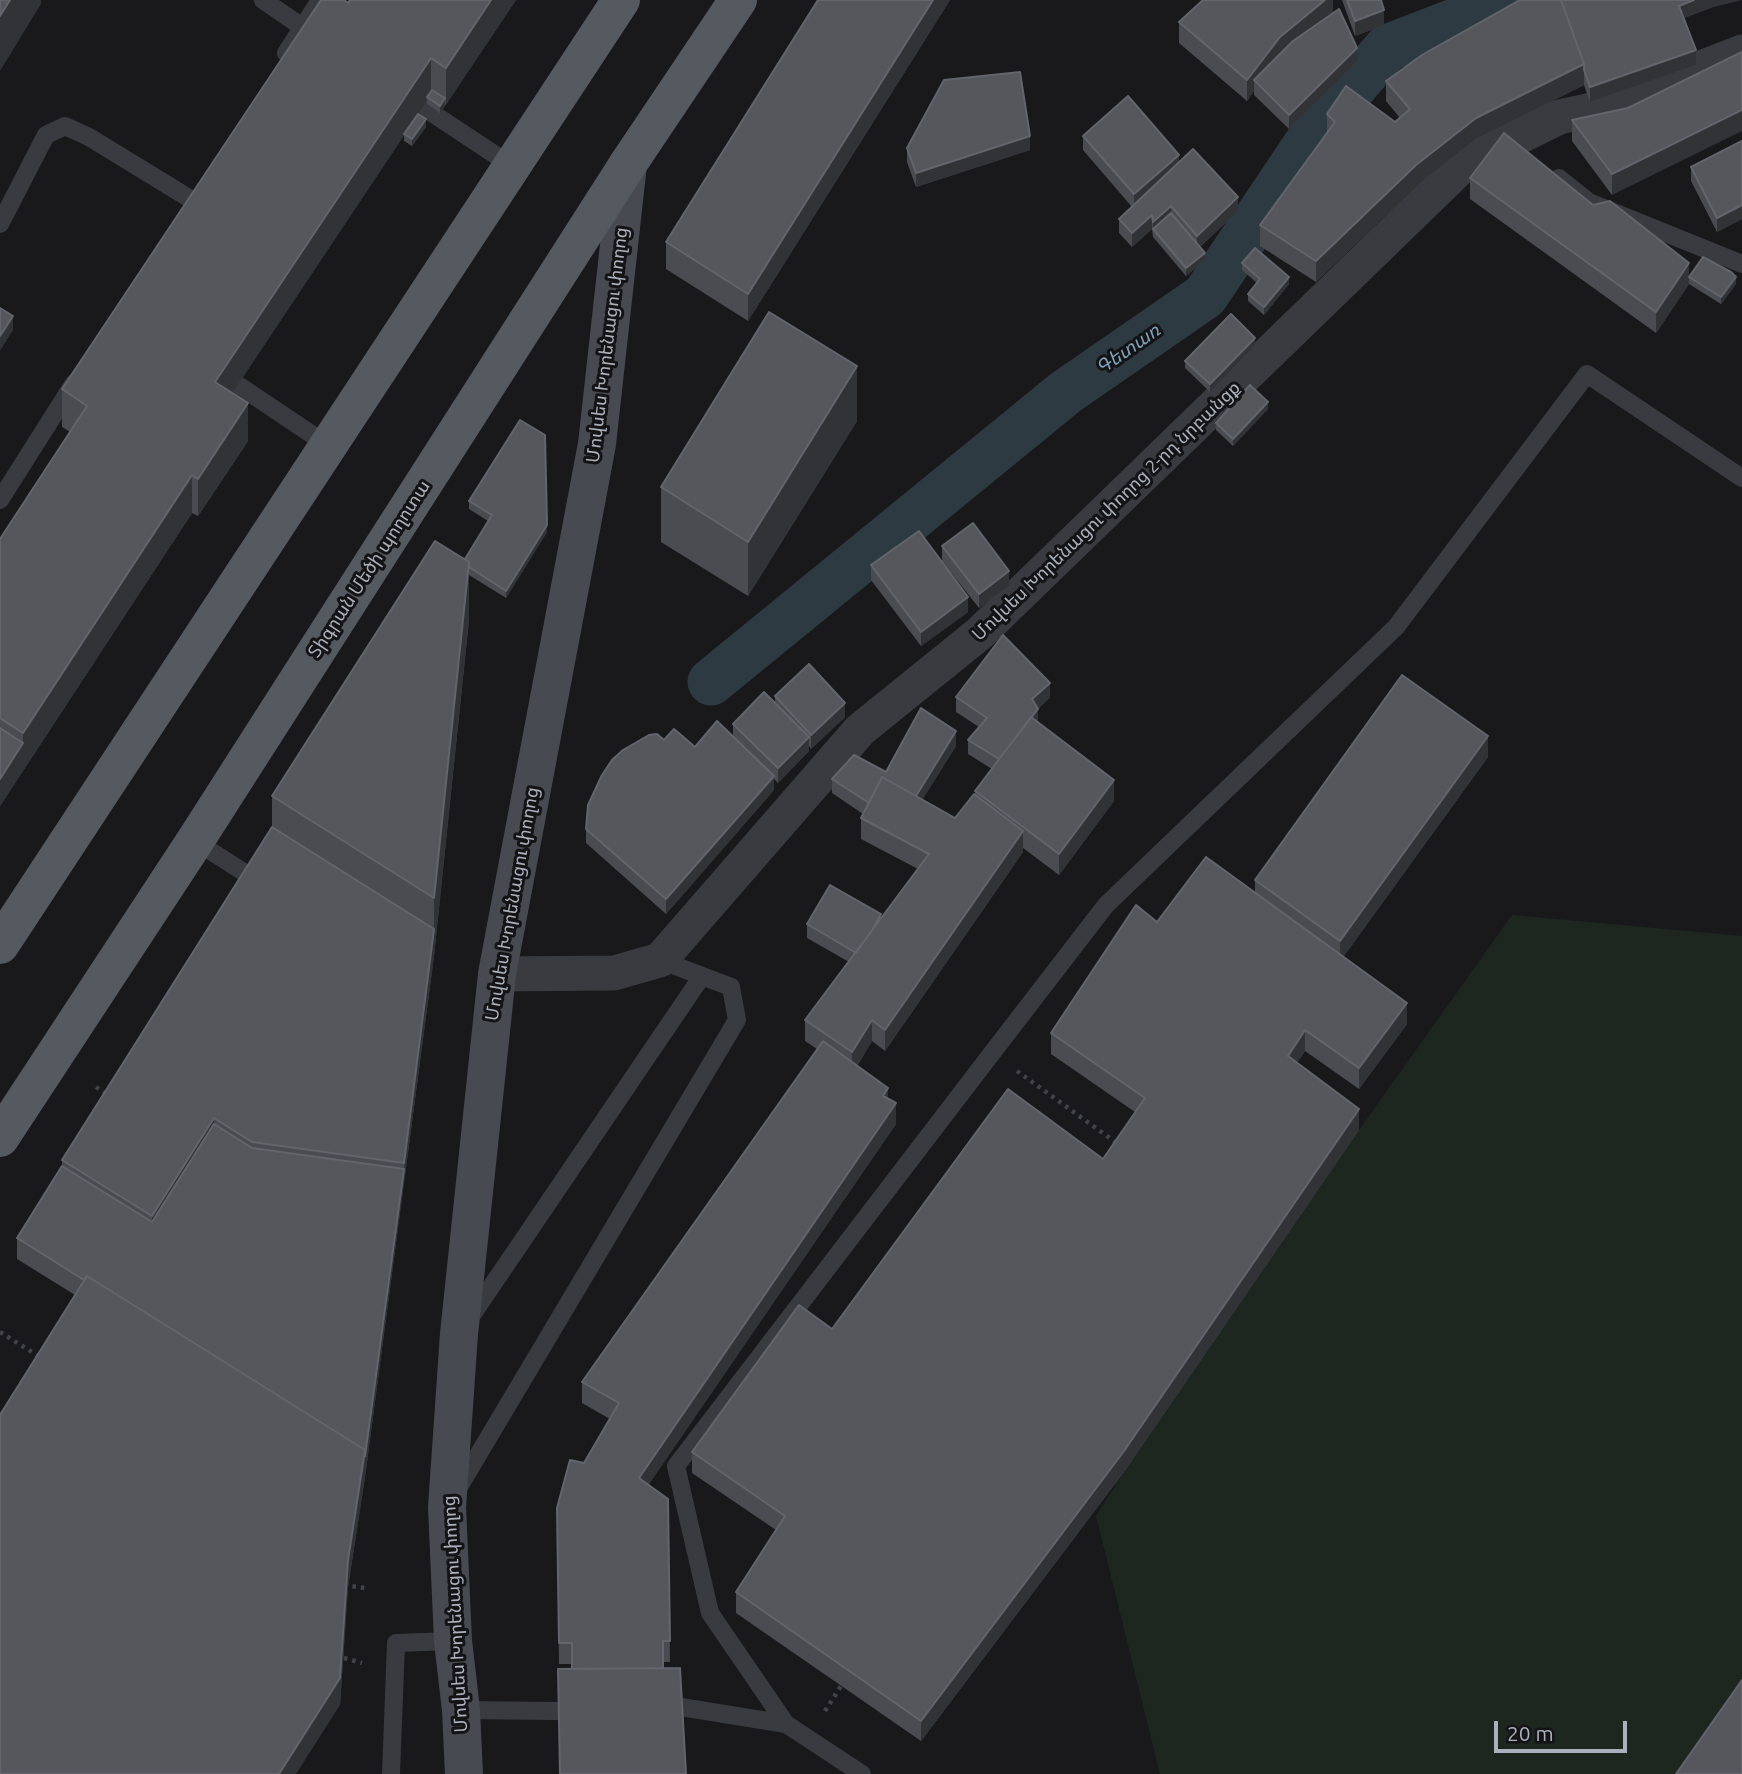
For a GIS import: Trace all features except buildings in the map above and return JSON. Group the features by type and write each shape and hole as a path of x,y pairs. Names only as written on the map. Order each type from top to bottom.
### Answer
{"main road":[{"path":"0,944 621,0"},
{"name":"Տիգրան Մեծի պողոտա","path":"0,1138 195,841 628,164 738,0"},
{"name":"Մովսես Խորենացու փողոց","path":"464,1774 461,1710 453,1640 447,1507 459,1334 497,974 597,444 628,164"}],"street":[{"name":"Մովսես Խորենացու փողոց 2-րդ նրբանցք","path":"660,960 860,730 980,633 1464,164 1519,148 1559,117 1596,109 1742,52"},
{"path":"497,974 614,973 660,960"}],"lane":[{"path":"263,0 320,38"},
{"path":"273,73 320,0"},
{"path":"423,107 512,166"},
{"path":"0,223 46,135 65,126 89,136 192,200"},
{"path":"1549,171 1589,201 1742,264"},
{"path":"0,500 86,365"},
{"path":"862,1774 786,1724 710,1613 676,1466 1106,905 1396,627 1587,374 1742,478"},
{"path":"238,385 328,446"},
{"path":"195,841 256,880"},
{"path":"447,1507 737,1020 731,987 660,960"},
{"path":"459,1334 702,976"},
{"path":"391,1774 396,1643 453,1640"},
{"path":"681,1707 786,1724"},
{"path":"461,1710 558,1711"}],"path":[{"path":"992,1053 1124,1148"},
{"path":"96,1087 116,1101"},
{"path":"0,1332 49,1363"},
{"path":"335,1583 365,1588"},
{"path":"344,1658 362,1663"}],"shaded area":[{"path":"1512,915 1742,936 1742,1708 1696,1774 1160,1774 1096,1516 1359,1130"}],"waterway":[{"name":"Գետառ","path":"711,682 1066,392 1205,296 1317,129 1387,48 1511,0"}]}
